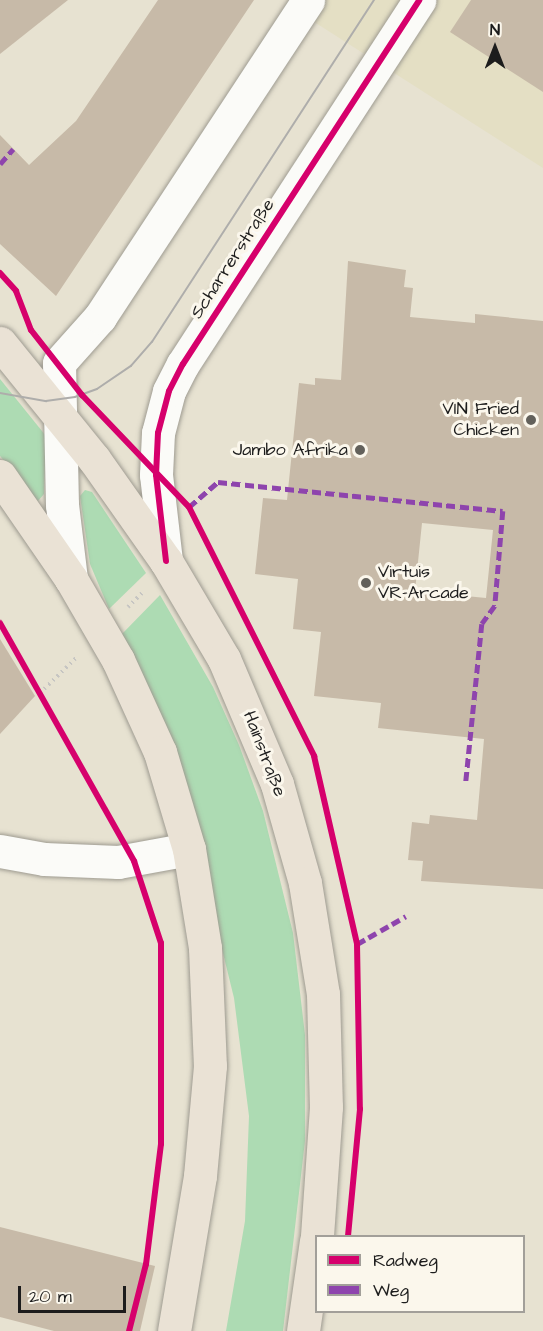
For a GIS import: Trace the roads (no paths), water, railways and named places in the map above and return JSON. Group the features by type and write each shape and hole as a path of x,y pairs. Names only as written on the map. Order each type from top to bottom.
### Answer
{"main road":[{"name":"Hainstraße","path":"0,343 61,419 159,572 212,636 252,720 288,816 319,959 325,1042 324,1156 317,1235"},
{"path":"0,476 71,579 118,660 141,708 170,783 189,849 205,948 210,1066 200,1176 174,1331"},
{"name":"Hainstraße","path":"303,1331 315,1252"}],"street":[{"path":"22,371 58,363 100,317 308,0"},
{"name":"Scharrerstraße","path":"159,572 156,475 158,433 169,390 419,0"},
{"path":"58,363 62,505 71,579"},
{"path":"0,851 44,859 118,862 189,849"}],"tram line":[{"path":"0,393 46,401 75,397 97,389 131,366 152,342 374,0"}],"place":[{"name":"VIN Fried Chicken","path":"531,420"},
{"name":"Jambo Afrika","path":"360,450"},
{"name":"Virtuis VR-Arcade","path":"366,583"}]}
